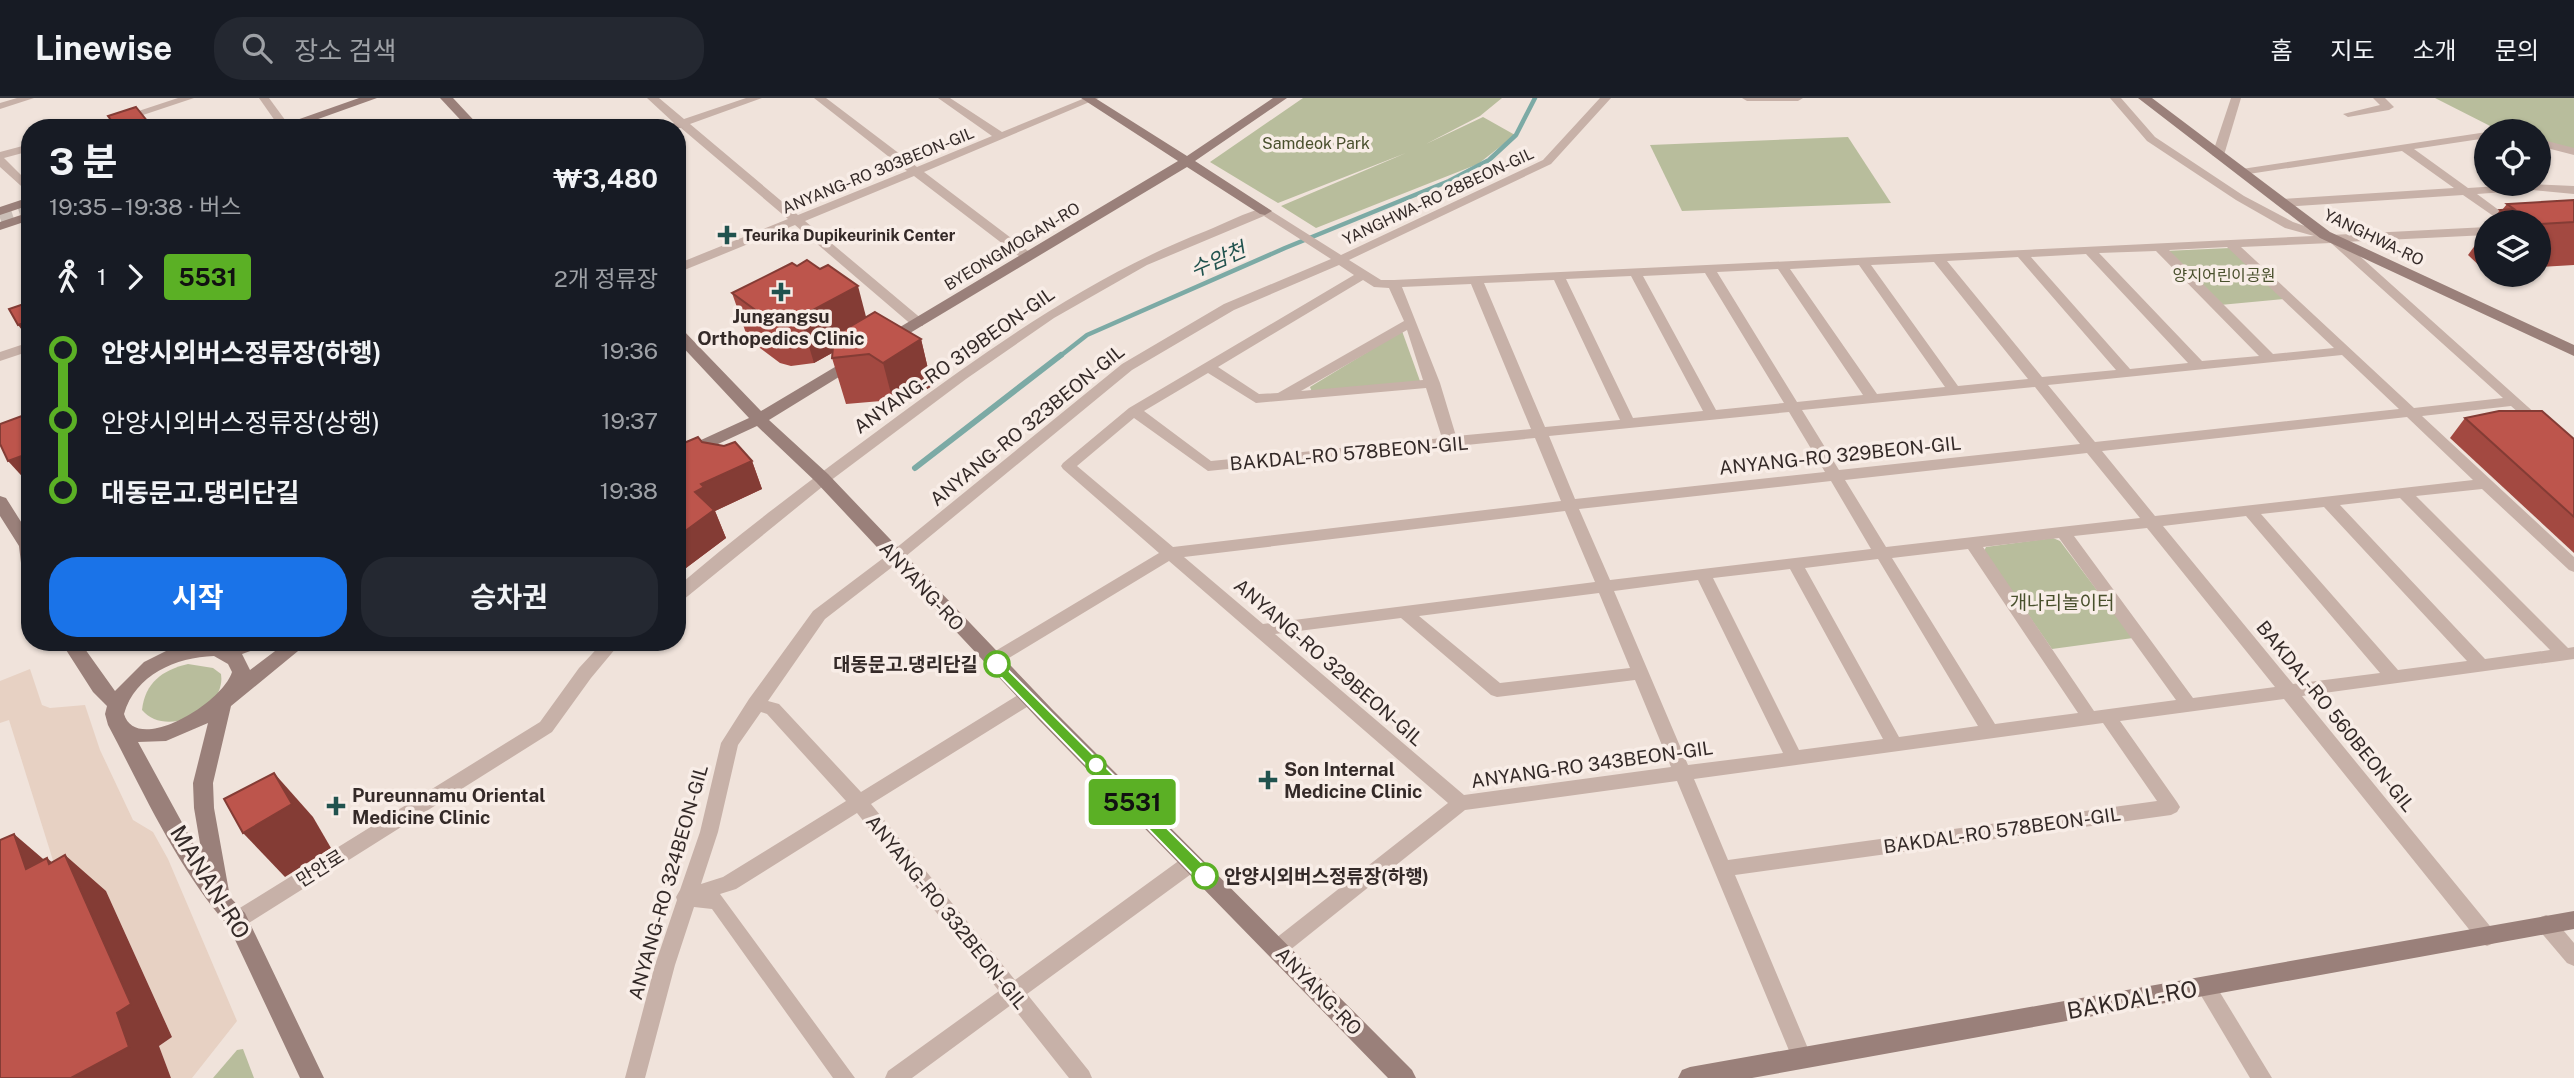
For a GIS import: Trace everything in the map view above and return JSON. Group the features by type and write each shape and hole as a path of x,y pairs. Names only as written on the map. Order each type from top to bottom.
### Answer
{"street":[{"path":"0,106 29,98"},
{"path":"121,119 189,98"},
{"path":"264,98 278,119"},
{"path":"308,119 371,98"},
{"path":"446,98 466,119"},
{"path":"652,98 676,119"},
{"path":"686,123 757,98"},
{"path":"819,98 1028,257"},
{"path":"943,98 1002,137"},
{"name":"BYEONGMOGAN-RO","path":"686,454 759,419 1186,162 1281,98"},
{"name":"YANGHWA-RO 28BEON-GIL","path":"1340,260 1547,162 1606,98"},
{"path":"1747,98 1798,98"},
{"path":"2115,98 2151,139 2240,198 2289,225 2330,237 2554,436"},
{"name":"YANGHWA-RO","path":"2144,98 2330,237 2574,351"},
{"path":"2218,155 2236,98"},
{"path":"2348,114 2389,107 2378,98"},
{"path":"1090,99 1378,284 2474,231"},
{"name":"ANYANG-RO 303BEON-GIL","path":"686,265 1090,99"},
{"path":"686,127 918,323"},
{"path":"2242,172 2474,137"},
{"path":"2551,145 2574,152"},
{"path":"2405,148 2494,210"},
{"path":"21,150 0,158 21,181"},
{"path":"2281,203 2533,187 2574,190"},
{"path":"0,211 21,204"},
{"name":"ANYANG-RO 319BEON-GIL","path":"686,588 729,550 822,478 989,355 1070,302 1143,262 1265,211"},
{"path":"0,226 21,219"},
{"path":"2231,244 2574,566"},
{"path":"2159,247 2270,359"},
{"path":"2090,251 2199,366"},
{"path":"2022,254 2126,373"},
{"name":"BAKDAL-RO 560BEON-GIL","path":"1938,258 2487,937"},
{"name":"ANYANG-RO 323BEON-GIL","path":"895,557 1127,367 1229,307 1340,260"},
{"path":"1863,262 1955,390"},
{"path":"1781,265 1873,399"},
{"path":"1709,269 1990,730"},
{"path":"1635,272 1712,416"},
{"path":"1170,553 1068,466 1134,411 1363,275"},
{"path":"1558,275 1629,425"},
{"path":"1476,280 1603,589 1685,773 1802,1058"},
{"path":"1394,284 1433,383 1451,443"},
{"path":"1278,399 1411,322"},
{"name":"ANYANG-RO","path":"686,342 759,419 822,478 1029,697 1404,1078"},
{"path":"0,357 21,349"},
{"path":"1793,407 2345,351"},
{"path":"1208,367 1256,399 1433,383"},
{"name":"ANYANG-RO 329BEON-GIL","path":"993,660 1170,553 1569,505 2515,401"},
{"name":"BAKDAL-RO 578BEON-GIL","path":"1134,411 1208,466 1540,435 1793,407"},
{"path":"1261,630 2063,532 2487,484"},
{"name":"ANYANG-RO 343BEON-GIL","path":"2404,493 2569,653"},
{"path":"0,502 21,536"},
{"path":"2328,502 2481,665"},
{"path":"2250,510 2394,677"},
{"path":"2063,532 2189,705"},
{"path":"1973,544 2099,717"},
{"name":"ANYANG-RO 329BEON-GIL","path":"1170,553 1461,803"},
{"name":"ANYANG-RO 324BEON-GIL","path":"635,1078 685,897 709,832 730,743 819,615 895,557"},
{"path":"1795,564 1894,744"},
{"path":"1703,575 1794,758"},
{"path":"1403,611 1497,690 1641,673"},
{"path":"76,651 100,687 116,703 126,687 143,671 176,651"},
{"path":"223,651 238,662 241,676 228,699 203,783 205,819 230,912"},
{"path":"121,727 135,735 155,736 190,726 289,651"},
{"name":"만안로","path":"230,912 546,727 606,651"},
{"name":"ANYANG-RO 343BEON-GIL","path":"1278,948 1461,803 2569,653"},
{"name":"ANYANG-RO 332BEON-GIL","path":"1029,697 859,802 1010,993 1082,1078"},
{"name":"MANAN-RO","path":"116,703 116,721 198,869 230,912 312,1078"},
{"path":"685,897 729,883 859,802 773,709 755,704"},
{"name":"BAKDAL-RO 578BEON-GIL","path":"1723,869 2171,807 2099,717"},
{"path":"895,1078 1191,863"},
{"path":"685,897 717,901 845,1078"},
{"name":"BAKDAL-RO","path":"1690,1078 2574,920"},
{"path":"2546,925 2574,957"},
{"path":"2206,987 2262,1078"}],"green space":[{"name":"Samdeok Park","path":"1303,98 1502,98 1480,116 1426,144 1483,117 1515,135 1478,164 1316,228 1281,206 1406,153 1278,203 1210,162"},
{"path":"2435,98 2574,98 2574,152 2551,145 2551,119 2476,119"},
{"path":"1848,137 1891,203 1682,211 1650,145"},
{"name":"양지어린이공원","path":"2230,248 2284,299 2220,305 2165,251"},
{"path":"1402,331 1420,381 1312,392 1310,387"},
{"name":"개나리놀이터","path":"2053,538 2060,541 2133,638 2052,649 1984,551 1986,547"},
{"path":"188,664 213,668 221,674 220,687 215,698 205,708 179,721 165,722 142,710 147,692 156,679 170,670"},
{"path":"243,1049 254,1078 213,1078 237,1050"}],"shaded area":[{"path":"30,669 42,705 50,708 85,705 100,750 133,820 153,832 168,859 237,1021 192,1078 171,1078 159,1046 172,1037 106,891 56,870 9,720 0,723 0,681"}],"building":[{"path":"136,107 146,119 110,119 108,116"},
{"path":"2574,200 2574,222 2551,223 2551,210 2500,210 2514,209 2507,204"},
{"path":"807,260 820,269 828,265 858,286 800,317 776,320 765,317 732,293 792,263 797,266"},
{"path":"21,305 21,324 18,325 9,309"},
{"path":"875,312 921,339 883,363 869,354 832,358 834,336"},
{"path":"2499,411 2542,411 2574,439 2574,517 2465,418"},
{"path":"21,416 21,456 8,461 0,444 0,424"},
{"path":"698,437 702,442 724,446 735,442 752,461 701,484 704,487 695,492 714,510 686,530 686,442"},
{"path":"274,773 292,804 243,833 224,799"},
{"path":"14,834 26,869 47,858 49,864 65,855 131,1004 117,1013 129,1047 71,1078 0,1078 0,840"}],"waterway":[{"name":"수암천","path":"1059,357 1087,335 1285,248 1449,181 1489,160 1516,135 1535,98"},
{"name":"수암천","path":"915,468 1061,355"}],"tunnel":[{"path":"0,218 21,211"}],"bus line":[{"name":"5531","path":"997,664 1205,876"}],"place":[{"name":"Teurika Dupikeurinik Center","path":"727,235"},
{"name":"Jungangsu Orthopedics Clinic","path":"781,292"},
{"name":"대동문고.댕리단길","path":"997,664"},
{"name":"Son Internal Medicine Clinic","path":"1268,780"},
{"name":"Pureunnamu Oriental Medicine Clinic","path":"336,806"},
{"name":"안양시외버스정류장(하행)","path":"1205,876"}]}
